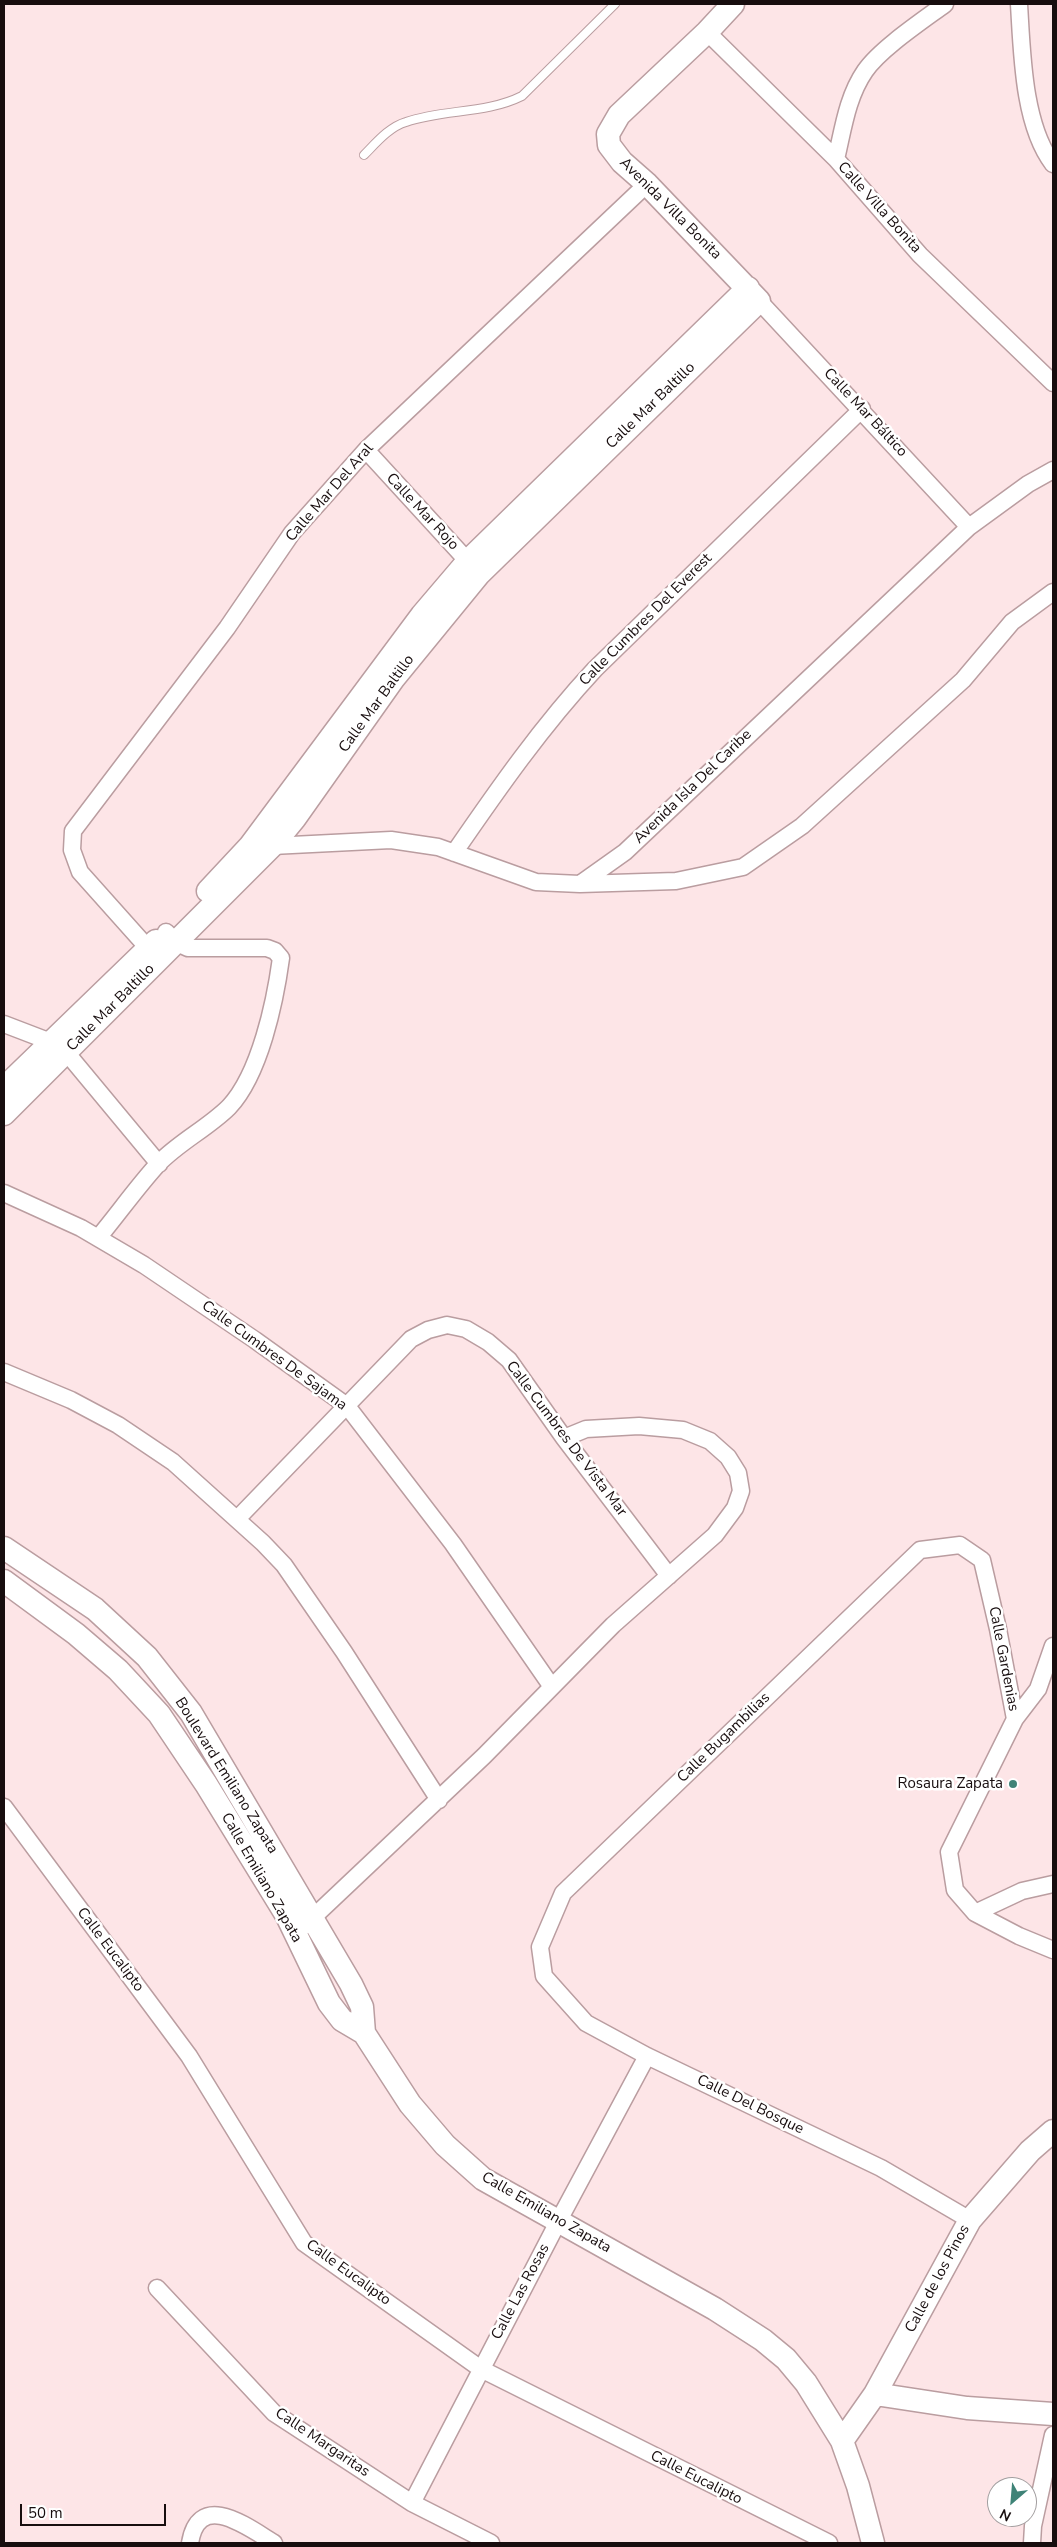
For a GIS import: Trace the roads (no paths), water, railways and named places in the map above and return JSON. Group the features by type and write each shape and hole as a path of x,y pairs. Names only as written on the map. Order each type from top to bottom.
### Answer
{"main road":[{"name":"Avenida Villa Bonita","path":"737,5 619,115 608,134 609,145 622,162 647,184 753,294"},
{"name":"Calle Mar Baltillo","path":"4,1114 59,1047 171,938 195,905 265,841 422,615 473,568 753,294"},
{"name":"Calle Mar Baltillo","path":"4,1088 59,1047"},
{"name":"Boulevard Emiliano Zapata","path":"4,1548 95,1609 147,1657 191,1713 351,1984 362,2008 364,2033"},
{"name":"Calle Emiliano Zapata","path":"4,1581 76,1634 118,1670 159,1714 206,1784 286,1916 329,2004 342,2020 364,2033 410,2104 445,2145 483,2179 715,2309 763,2340 786,2359 806,2383 842,2441 858,2486 873,2543"},
{"name":"Calle de los Pinos","path":"842,2441 876,2394 970,2220 1030,2150 1053,2131"},
{"path":"876,2394 967,2408 1053,2414"}],"street":[{"path":"836,160 850,102 865,71 899,38 945,4"},
{"path":"1019,4 1031,120 1044,152 1053,164"},
{"name":"Calle Villa Bonita","path":"707,32 836,160 920,255 1053,383"},
{"name":"Calle Mar Del Aral","path":"154,955 80,872 72,850 73,831 227,628 292,533 366,450 647,184"},
{"name":"Calle Mar Báltico","path":"753,294 862,409 969,527"},
{"name":"Calle Cumbres Del Everest","path":"454,853 517,762 560,708 595,669 862,409"},
{"name":"Calle Mar Rojo","path":"366,450 473,568"},
{"name":"Avenida Isla Del Caribe","path":"580,884 625,852 969,527 1028,484 1053,470"},
{"path":"265,841 391,840 438,847 536,882 580,884 676,881 742,867 802,826 963,680 1012,622 1053,592"},
{"path":"98,1238 159,1164 229,1106 242,1089 254,1066 275,1000 281,958 275,951 267,948 188,948 171,938"},
{"path":"4,1024 59,1047 159,1164"},
{"name":"Calle Cumbres De Sajama","path":"4,1193 98,1238 152,1270 347,1406 453,1544 552,1687"},
{"name":"Calle Cumbres De Vista Mar","path":"347,1406 411,1339 428,1330 446,1326 466,1329 488,1342 510,1360 564,1438 669,1576"},
{"path":"4,1372 71,1400 118,1425 172,1462 238,1518 284,1565 344,1652 439,1800"},
{"path":"238,1518 347,1406"},
{"path":"295,1934 439,1800 613,1625 714,1535 734,1508 741,1491 738,1473 728,1457 710,1441 683,1430 639,1426 586,1429 564,1438"},
{"name":"Calle Gardenias","path":"960,1545 982,1560 998,1628 1015,1719 949,1852 955,1890 975,1913"},
{"name":"Calle Bugambilias","path":"544,1976 540,1947 563,1893 920,1550 960,1545"},
{"path":"1015,1719 1038,1689 1053,1646"},
{"name":"Calle Eucalipto","path":"4,1807 189,2056 304,2243 481,2369 829,2543"},
{"path":"975,1913 1022,1891 1053,1884"},
{"path":"975,1913 1018,1936 1053,1950"},
{"name":"Calle Del Bosque","path":"544,1976 586,2023 647,2056 881,2168 970,2220"},
{"name":"Calle Las Rosas","path":"412,2503 558,2222 647,2056"},
{"name":"Calle Margaritas","path":"158,2288 274,2413 412,2503 491,2543"},
{"path":"1032,2543 1033,2526 1053,2435"},
{"path":"190,2543 197,2526 209,2515 224,2515 274,2543"}],"lane":[{"path":"364,155 386,132 405,122 505,105 522,96 615,4"}],"place":[{"name":"Rosaura Zapata","path":"1013,1784"}]}
